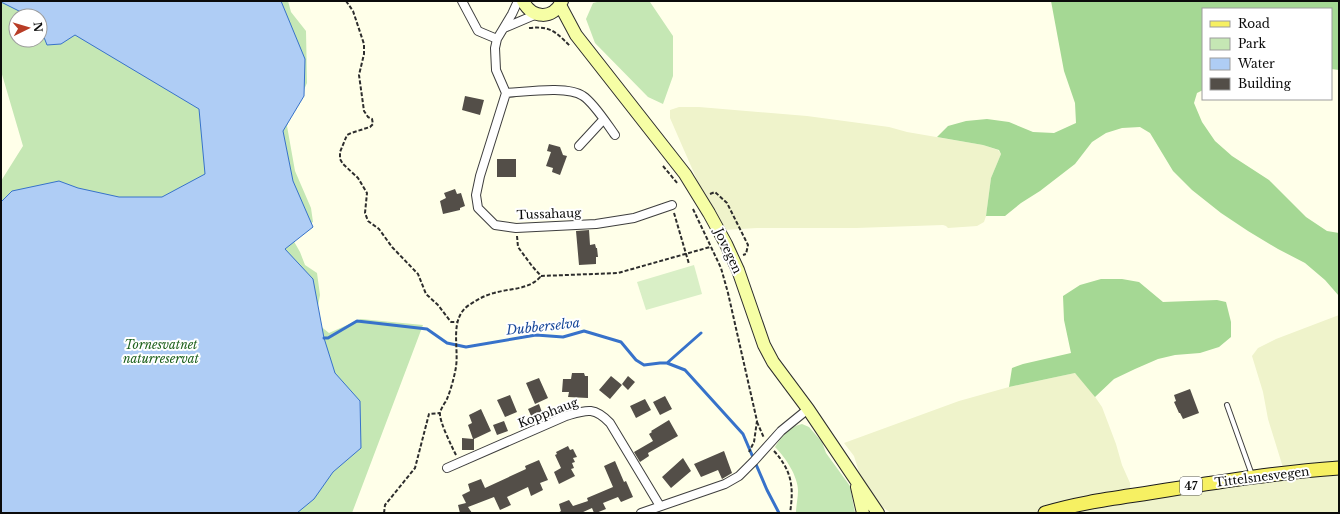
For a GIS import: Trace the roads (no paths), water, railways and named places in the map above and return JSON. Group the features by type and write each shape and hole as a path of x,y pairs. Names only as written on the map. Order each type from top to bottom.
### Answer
{"main road":[{"name":"Tittelsnesvegen","path":"1045,513 1060,508 1097,501 1252,477 1339,468"}],"street":[{"path":"462,1 478,31 497,40"},
{"path":"518,1 497,40 495,48 496,70 506,93 564,90 574,92 583,96 615,135"},
{"path":"522,1 530,11 537,14"},
{"path":"504,28 537,14 550,14 556,10 561,3"},
{"name":"Jovegen","path":"561,3 576,36"},
{"name":"Jovegen","path":"550,14 576,36 685,174 726,244 738,270 764,345 773,362 808,409 878,513"},
{"name":"Tussahaug","path":"506,93 480,176 476,195 478,208 495,225 516,228 596,224 634,218 672,206"},
{"path":"578,146 603,120"},
{"path":"641,513 725,484 739,476 754,462 781,430 808,409"},
{"name":"Kopphaug","path":"447,468 566,416 582,411 592,410 602,414 610,423 660,506"},
{"name":"Jovegen","path":"856,482 863,513"}],"lane":[{"path":"1227,405 1252,473 1252,477"}],"water":[{"name":"Tornesvatnet naturreservat","path":"281,1 305,59 304,96 283,131 293,181 313,227 285,249 313,279 324,338 335,373 360,401 361,448 333,472 314,499 297,513 1,513 1,202 12,191 59,181 78,188 119,197 162,197 205,174 199,109 75,35 61,44 48,45 48,8 13,8 1,2"}],"waterway":[{"name":"Dubberselva","path":"324,338 328,338 357,321 427,329 447,343 466,347 536,335 563,337 584,331 621,342 636,360 644,365 667,363 685,370 743,434 767,490 779,513"},
{"path":"667,363 701,333"}]}
